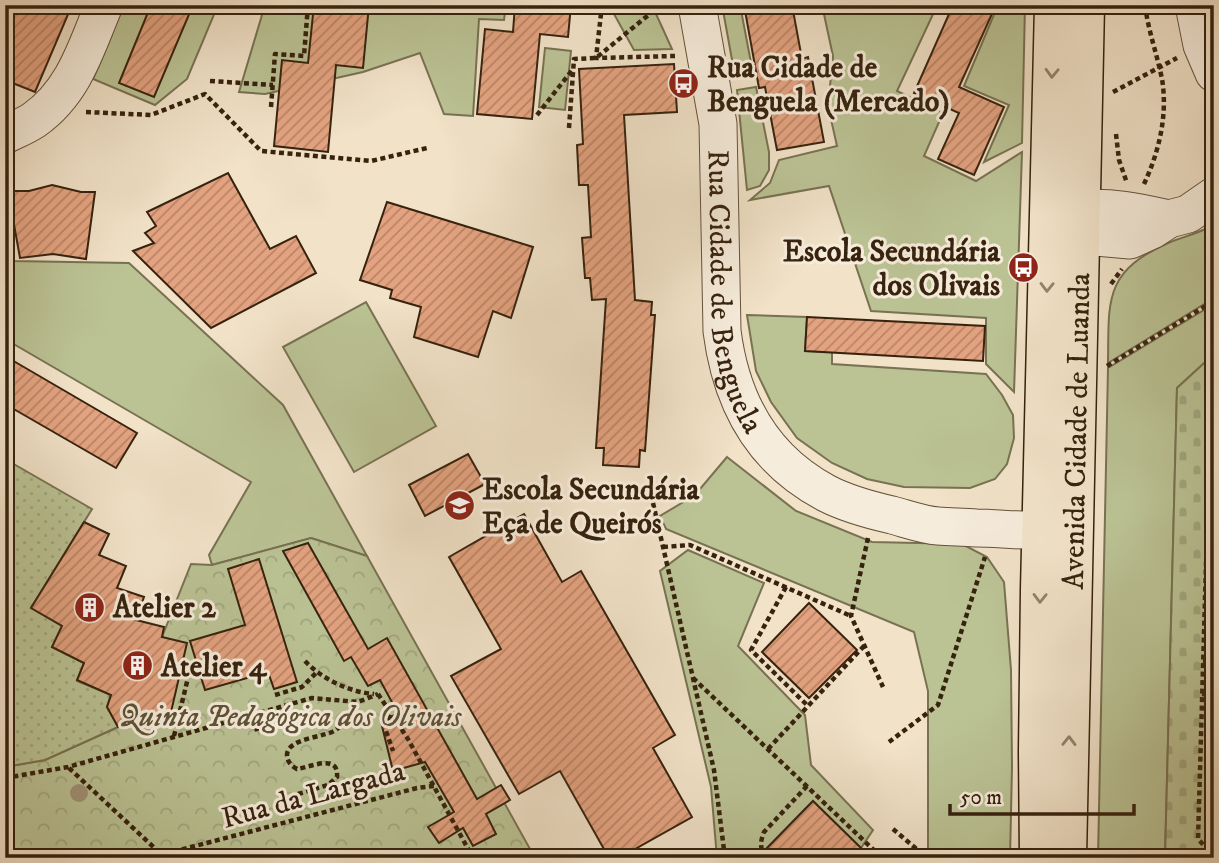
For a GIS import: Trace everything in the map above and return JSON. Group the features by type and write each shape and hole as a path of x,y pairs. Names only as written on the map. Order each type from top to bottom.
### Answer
{"main road":[{"name":"Avenida Cidade de Luanda","path":"1054,5 1069,220"},
{"name":"Avenida Cidade de Luanda","path":"1039,858 1038,751 1069,220 1085,5"},
{"name":"Avenida Cidade de Luanda","path":"1053,521 1067,858"}],"street":[{"path":"5,135 35,119 58,99 76,74 104,5"},
{"name":"Rua Cidade de Benguela","path":"697,5 718,124 722,331 725,356 740,404 750,420 785,464 827,494 850,504 872,522 937,506 1053,521"},
{"path":"1194,5 1208,59"},
{"path":"1069,220 1096,237 1130,240 1169,219 1188,214 1214,196"}],"path":[{"path":"271,107 275,54 304,56 308,6 298,5"},
{"path":"596,58 602,5"},
{"path":"1140,194 1154,161 1164,115 1162,80 1146,19 1145,5"},
{"path":"596,58 657,8"},
{"path":"569,128 574,59 681,55"},
{"path":"1110,93 1159,68 1208,59"},
{"path":"537,115 574,68"},
{"path":"210,81 273,85"},
{"path":"46,110 151,115 205,94 261,151 371,161 427,148"},
{"path":"1115,128 1119,159 1131,194"},
{"path":"1104,368 1214,301"},
{"path":"1214,401 1211,497 1207,530 1198,839 1214,856"},
{"path":"653,503 714,770 725,858"},
{"path":"872,522 851,616 883,687"},
{"path":"1207,530 1214,530"},
{"path":"663,547 690,545 851,616"},
{"path":"889,742 938,705 983,568 986,550"},
{"path":"786,587 751,650 808,706"},
{"path":"768,749 864,646"},
{"path":"174,736 192,661"},
{"path":"305,661 316,673 358,692 378,694"},
{"path":"1203,661 1214,662"},
{"path":"275,695 302,687 316,673"},
{"path":"693,677 880,856"},
{"path":"5,778 68,767 312,698 358,702 378,694"},
{"path":"378,694 408,739 473,858"},
{"path":"1202,694 1214,695"},
{"path":"299,794 328,785 337,777 337,769 330,763 324,763 297,769 287,758 291,747 300,741 336,731 358,702"},
{"path":"252,713 258,734"},
{"path":"391,715 386,731 393,751"},
{"path":"232,722 233,729"},
{"path":"68,767 164,857"},
{"name":"Rua da Largada","path":"149,858 164,857 417,788 434,786"},
{"path":"765,858 761,849 764,832 807,786"},
{"path":"893,829 924,858"},
{"path":"92,851 138,858"}],"green space":[{"path":"124,5 218,5 187,79 155,105 93,79"},
{"path":"265,5 506,5 504,20 479,19 473,116 444,114 420,53 363,72 265,94 239,92"},
{"path":"609,5 652,5 672,49 634,50"},
{"path":"722,5 740,5 753,73 735,76"},
{"path":"822,5 923,5 935,10 897,91 943,113 924,156 976,181 1022,152 1014,392 986,364 986,318 871,311 829,186 750,200 770,183 779,160 837,146 828,106 833,56"},
{"path":"998,5 1025,5 1022,143 984,162 1009,105 964,86"},
{"path":"545,48 571,51 565,110 539,107"},
{"path":"756,87 769,152 769,170 760,186 747,190 737,90"},
{"path":"1214,225 1214,298 1108,363 1110,305 1121,277 1131,265 1147,254"},
{"path":"5,251 10,252 13,261 129,263 283,405 367,556 311,538 212,565 209,555 251,482 5,339"},
{"path":"366,302 436,426 354,472 283,347"},
{"path":"1214,304 1214,354 1177,388 1165,858 1098,858 1108,368"},
{"path":"747,315 807,317 805,351 832,352 832,364 986,374 1013,415 1014,438 1007,464 995,479 970,488 904,487 867,479 832,463 797,438 771,402 756,371"},
{"path":"1214,354 1214,858 1165,858 1177,388"},
{"path":"727,457 796,511 872,542 962,544 987,557 1004,582 1011,670 1010,858 910,858 928,851 928,691 914,632 666,529 660,516 695,495"},
{"path":"5,459 92,509 31,608 62,626 52,647 84,663 77,681 111,695 107,707 118,727 45,760 5,767 7,645"},
{"name":"Quinta Pedagógica dos Olivais","path":"311,538 367,556 535,858 5,858 5,767 45,760 118,727 142,723 162,637 191,564 212,565"},
{"path":"688,550 764,583 738,646 805,715 811,765 873,830 861,848 813,801 767,848 777,858 717,858 711,787 660,571"}],"building":[{"path":"16,5 72,5 35,92 5,80 5,32"},
{"path":"151,5 193,5 154,97 119,83"},
{"path":"314,5 369,5 363,68 336,65 328,152 274,146 282,60 308,63"},
{"path":"515,5 571,5 568,37 540,34 532,119 477,114 485,29 513,32"},
{"path":"744,5 792,5 802,59 808,57 824,142 777,150 765,87 759,88"},
{"path":"953,5 996,5 959,87 1004,107 974,175 938,159 959,113 914,93"},
{"path":"674,64 677,112 624,115 635,300 652,302 651,315 655,315 645,451 640,450 639,467 603,465 604,448 596,448 606,299 592,300 590,278 585,278 582,238 591,237 588,185 579,185 577,145 583,144 579,69"},
{"path":"228,173 270,249 296,236 316,273 211,328 133,251 154,243 145,233 156,226 147,212"},
{"path":"52,185 81,192 95,192 86,259 53,254 20,258 8,191 29,191"},
{"path":"387,202 533,247 511,318 493,311 478,357 414,337 421,307 390,298 392,290 360,280"},
{"path":"807,317 985,326 983,361 805,351"},
{"path":"5,356 137,433 116,468 5,404"},
{"path":"468,454 485,484 425,516 409,485"},
{"path":"524,514 562,582 581,571 675,735 653,748 692,817 619,858 609,858 560,771 519,794 451,676 501,649 449,557"},
{"path":"84,522 109,534 99,555 126,566 117,588 144,597 136,620 164,627 162,637 187,643 168,725 142,723 118,727 107,707 111,695 77,680 84,663 52,647 62,626 31,608"},
{"path":"308,543 368,649 387,638 477,799 501,785 510,800 486,814 496,834 473,846 463,828 439,843 428,827 454,812 425,762 393,771 381,722 400,717 380,680 368,686 351,657 344,661 283,551"},
{"path":"259,559 297,682 274,689 268,672 205,690 190,641 245,625 228,569"},
{"path":"809,603 857,650 809,698 762,652"},
{"path":"813,801 861,848 851,858 777,858 767,848"}],"place":[{"name":"Rua Cidade de Benguela (Mercado)","path":"684,84"},
{"name":"Escola Secundária dos Olivais","path":"1023,268"},
{"name":"Escola Secundária Eça de Queirós","path":"459,506"},
{"name":"Atelier 2","path":"90,607"},
{"name":"Atelier 4","path":"138,666"}]}
